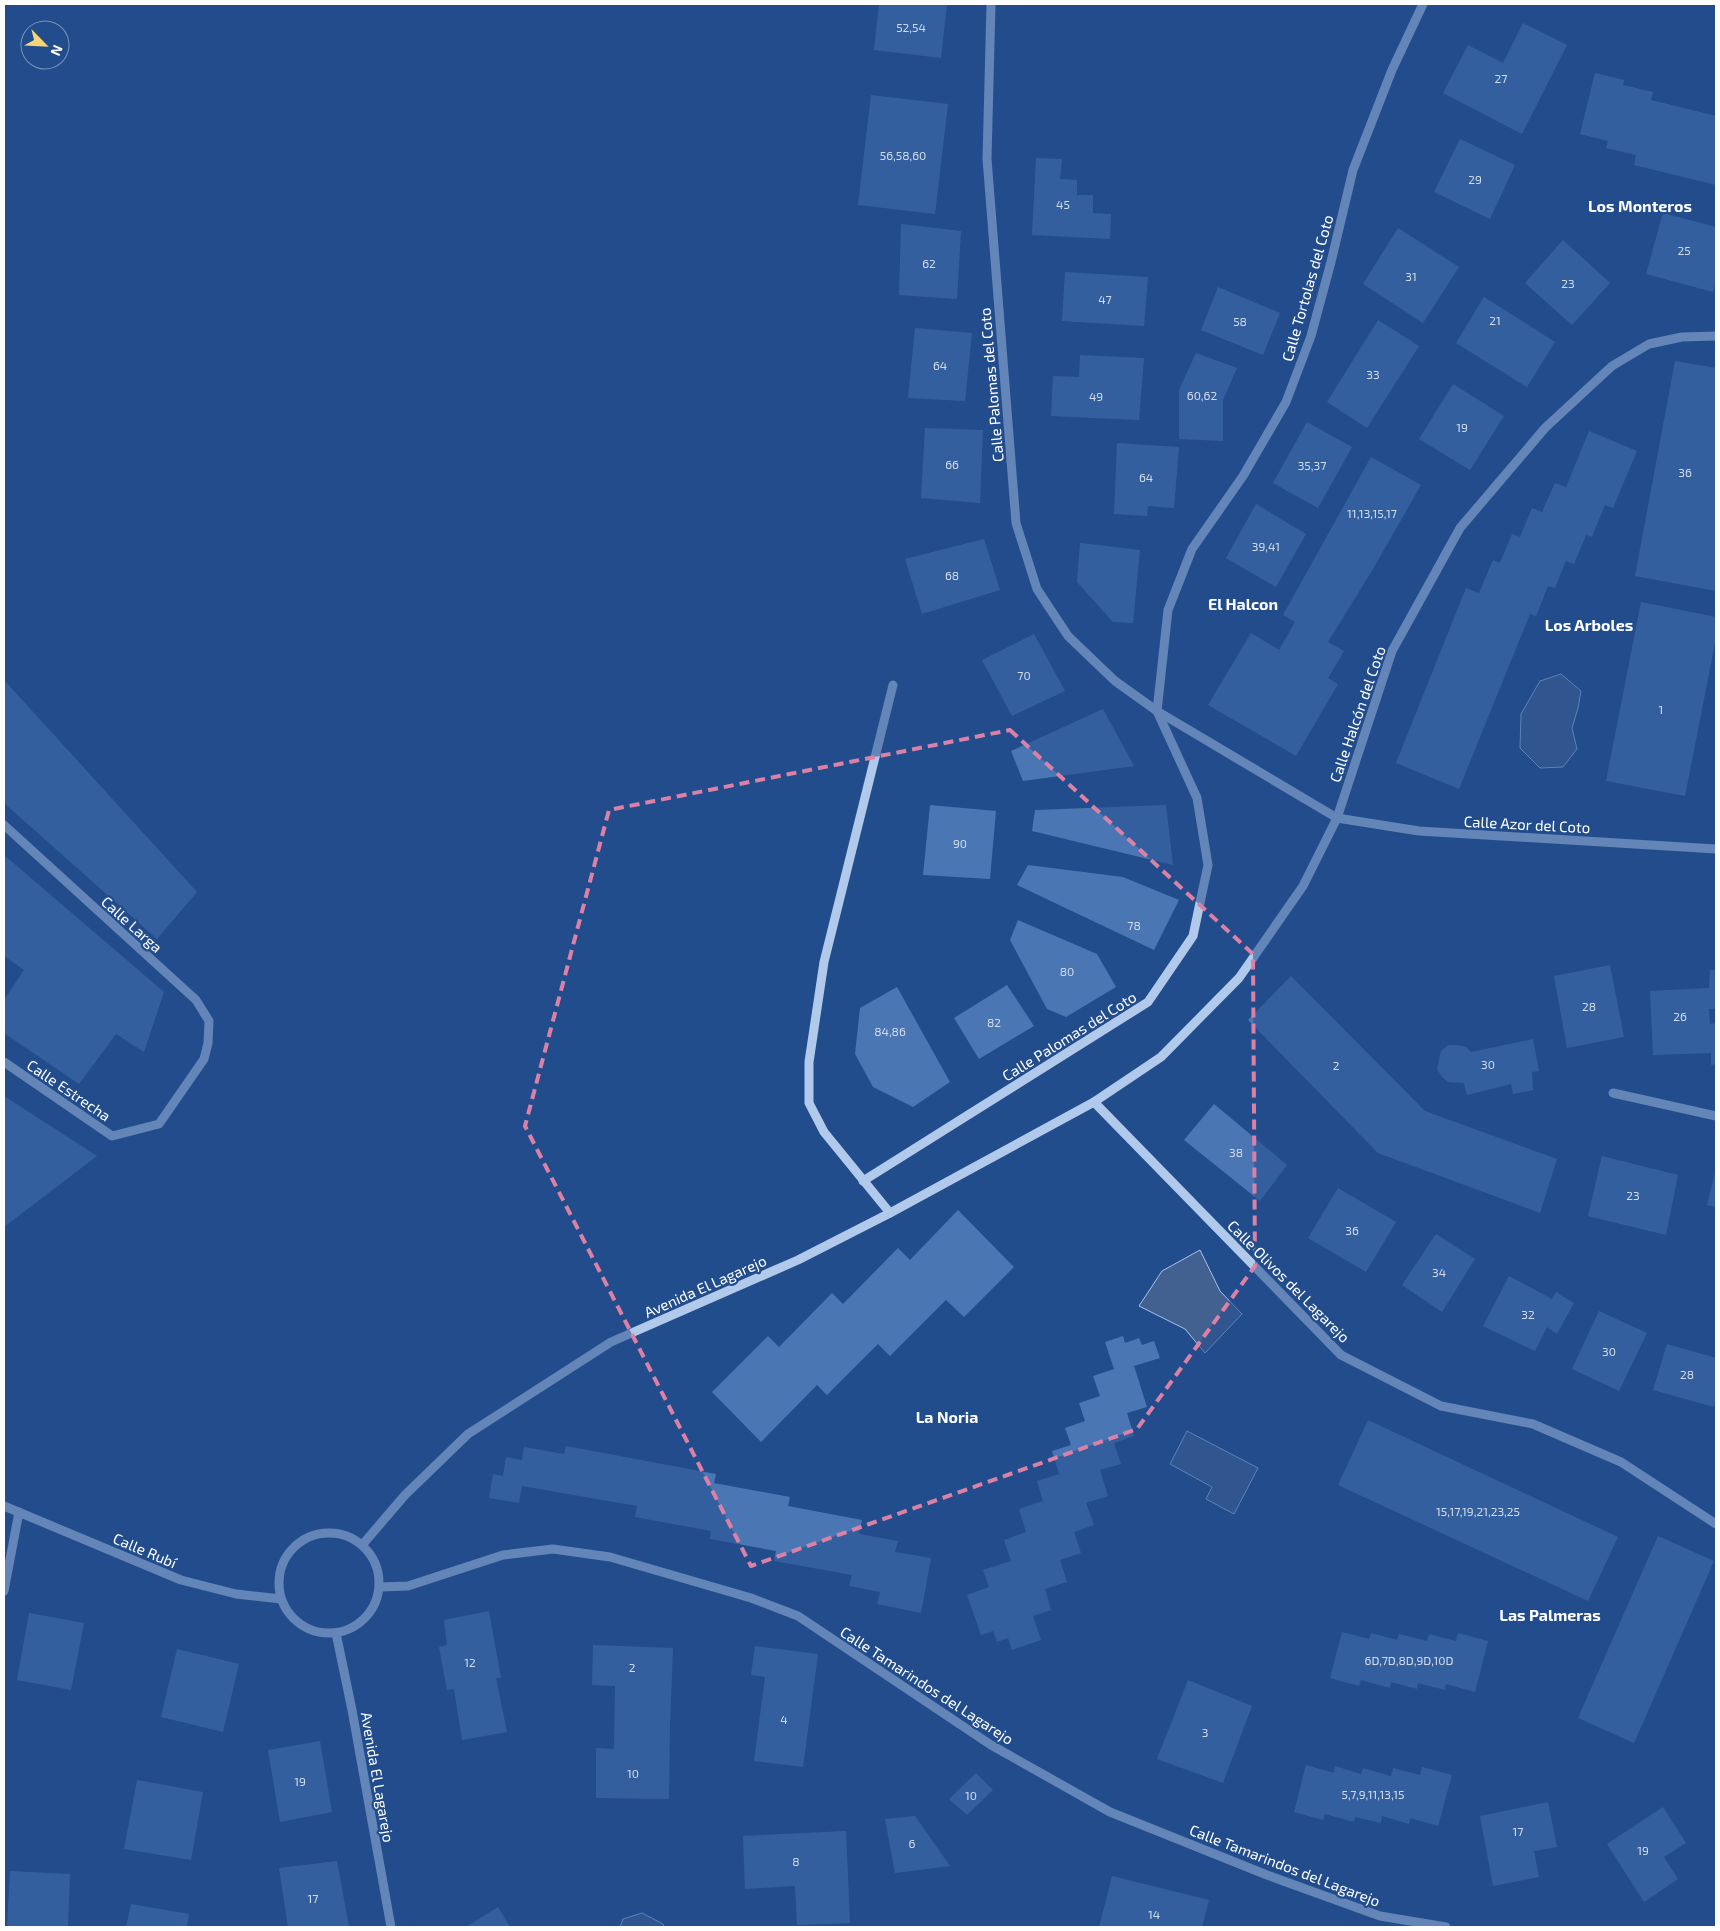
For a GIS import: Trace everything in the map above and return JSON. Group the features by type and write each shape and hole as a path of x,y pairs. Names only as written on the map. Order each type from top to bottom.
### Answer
{"street":[{"name":"Calle Palomas del Coto","path":"991,4 987,159 1016,523 1037,589 1068,636 1115,682 1157,711 1337,818"},
{"name":"Calle Tortolas del Coto","path":"1157,711 1168,610 1192,549 1243,476 1286,402 1311,336 1331,262 1352,170 1392,70 1423,4"},
{"name":"Calle Halcón del Coto","path":"1094,1102 1161,1057 1239,978 1303,886 1337,818 1392,650 1460,528 1545,428 1612,366 1649,344 1682,337 1716,336"},
{"path":"890,1213 824,1132 809,1103 809,1062 824,962 893,685"},
{"name":"Calle Palomas del Coto","path":"863,1181 1148,1002 1193,936 1208,865 1197,798 1157,711"},
{"name":"Calle Azor del Coto","path":"1337,818 1419,831 1716,849"},
{"name":"Calle Larga","path":"4,825 196,1000 209,1021 208,1044 204,1059"},
{"name":"Calle Estrecha","path":"4,1062 112,1136 158,1124 204,1059"},
{"path":"1613,1093 1716,1116"},
{"name":"Avenida El Lagarejo","path":"363,1544 405,1495 468,1434 611,1342 798,1260 890,1213 1094,1102"},
{"name":"Calle Olivos del Lagarejo","path":"1094,1102 1342,1355 1441,1406 1533,1424 1621,1462 1716,1524"},
{"name":"Calle Rubí","path":"4,1506 181,1580 236,1594 281,1599"},
{"path":"4,1591 19,1512"},
{"path":"333,1532 349,1536 363,1544 373,1556 379,1571 380,1588 376,1604 366,1618 352,1628 336,1633 318,1632 302,1626 289,1614 281,1599 278,1581 282,1565 290,1551 302,1540 317,1533 333,1532"},
{"name":"Calle Tamarindos del Lagarejo","path":"380,1588 408,1586 503,1555 553,1549 610,1557 750,1598 798,1616 991,1745 1110,1812 1267,1875 1372,1912 1446,1927"},
{"name":"Avenida El Lagarejo","path":"336,1633 352,1710 391,1927"}],"highlighted area":[{"path":"1010,730 1253,954 1255,1266 1137,1429 751,1566 525,1126 609,810"}],"water":[{"path":"1561,674 1581,691 1572,728 1577,749 1563,767 1540,768 1520,748 1521,714 1540,681"},
{"path":"1200,1250 1220,1291 1242,1314 1205,1353 1185,1329 1139,1306 1162,1271"},
{"path":"1187,1431 1258,1468 1234,1514 1206,1499 1212,1487 1170,1464"},
{"path":"642,1913 663,1924 664,1927 620,1927 623,1919"}],"building":[{"path":"879,4 947,4 941,58 874,50"},
{"path":"1523,23 1567,45 1522,134 1443,93 1468,45 1503,63"},
{"path":"1595,73 1624,80 1623,85 1653,92 1651,100 1716,116 1716,185 1634,165 1636,155 1606,148 1608,141 1580,134"},
{"path":"871,95 948,104 935,214 858,205"},
{"path":"1460,139 1515,165 1490,219 1434,192"},
{"path":"1036,158 1062,159 1060,179 1077,180 1077,195 1093,195 1093,213 1111,214 1110,239 1032,235"},
{"path":"1663,213 1716,227 1716,281 1713,292 1646,274"},
{"path":"901,224 961,231 957,299 899,295"},
{"path":"1398,228 1459,267 1423,323 1363,284"},
{"path":"1563,240 1610,283 1572,325 1525,283"},
{"path":"1065,272 1148,277 1144,326 1062,321"},
{"path":"1218,287 1280,313 1263,355 1201,330"},
{"path":"1484,297 1555,342 1527,387 1456,343"},
{"path":"1378,320 1419,346 1367,428 1327,402"},
{"path":"915,328 972,333 965,401 908,398"},
{"path":"1196,353 1237,368 1223,400 1223,441 1179,439 1179,390"},
{"path":"1080,355 1144,358 1139,420 1051,416 1053,376 1079,377"},
{"path":"1675,361 1716,368 1716,591 1635,576"},
{"path":"1453,384 1504,416 1470,470 1419,439"},
{"path":"1307,422 1352,447 1318,508 1273,483"},
{"path":"925,428 983,430 980,503 921,498"},
{"path":"1589,431 1637,451 1613,508 1605,505 1592,537 1586,535 1574,564 1566,561 1555,588 1548,586 1536,616 1530,614 1459,789 1396,763 1466,588 1479,593 1493,560 1500,563 1512,534 1520,537 1532,508 1542,512 1555,483 1566,487"},
{"path":"1117,443 1179,447 1174,508 1148,506 1147,516 1114,514"},
{"path":"1371,457 1421,485 1373,569 1328,642 1344,651 1328,678 1338,684 1296,756 1208,705 1251,633 1279,650 1295,622 1283,615"},
{"path":"1256,504 1306,534 1276,587 1226,558"},
{"path":"984,539 1000,590 922,614 905,559"},
{"path":"1080,543 1140,550 1133,623 1113,622 1077,582"},
{"path":"1641,602 1716,617 1716,638 1685,796 1606,781"},
{"path":"1034,634 1065,691 1012,716 982,660"},
{"path":"4,680 197,892 157,939 4,803"},
{"path":"1103,709 1134,766 1023,781 1011,751"},
{"path":"930,805 996,811 990,879 923,875"},
{"path":"1166,805 1173,865 1032,831 1035,810"},
{"path":"4,855 164,992 144,1052 116,1034 79,1084 4,1033 4,1000 24,970 4,956"},
{"path":"1028,865 1123,877 1179,900 1154,950 1017,885"},
{"path":"1018,920 1097,954 1116,987 1066,1017 1047,1009 1010,940"},
{"path":"1610,965 1624,1037 1567,1048 1554,976"},
{"path":"1710,970 1716,970 1716,1009 1709,1009 1710,1024 1716,1023 1716,1064 1711,1065 1711,1053 1653,1055 1650,991 1709,988"},
{"path":"1291,976 1425,1111 1557,1159 1540,1213 1378,1153 1248,1020"},
{"path":"1007,985 1034,1026 979,1059 954,1018"},
{"path":"897,987 950,1082 913,1107 873,1087 855,1054 860,1008"},
{"path":"1533,1039 1539,1071 1532,1072 1533,1090 1513,1094 1511,1084 1467,1095 1464,1083 1448,1082 1437,1069 1441,1051 1448,1045 1466,1047 1471,1052"},
{"path":"4,1096 97,1156 4,1227"},
{"path":"1214,1104 1287,1165 1260,1201 1184,1140"},
{"path":"1602,1156 1678,1175 1666,1235 1588,1216"},
{"path":"1716,1169 1716,1207 1707,1205"},
{"path":"1338,1188 1396,1222 1366,1272 1308,1238"},
{"path":"958,1210 1014,1267 964,1317 946,1300 890,1356 878,1344 827,1395 817,1385 761,1442 712,1392 768,1336 779,1347 832,1293 843,1304 898,1248 910,1260"},
{"path":"1436,1234 1475,1259 1442,1312 1402,1285"},
{"path":"1509,1276 1552,1299 1556,1292 1574,1303 1557,1334 1547,1327 1535,1351 1483,1326"},
{"path":"1599,1311 1647,1333 1619,1391 1572,1369"},
{"path":"1123,1336 1125,1343 1139,1338 1142,1345 1154,1341 1160,1358 1134,1366 1147,1407 1127,1413 1134,1436 1114,1443 1121,1464 1100,1470 1108,1496 1086,1503 1094,1525 1074,1532 1081,1553 1060,1560 1067,1582 1045,1589 1051,1610 1033,1616 1041,1640 1012,1650 1008,1638 997,1642 993,1631 981,1635 967,1595 989,1587 983,1570 1011,1561 1004,1540 1026,1532 1019,1509 1043,1501 1037,1481 1059,1474 1052,1451 1071,1445 1065,1428 1085,1421 1079,1403 1100,1396 1093,1376 1114,1369 1105,1342"},
{"path":"1667,1344 1716,1358 1716,1396 1714,1407 1653,1390"},
{"path":"1368,1420 1618,1537 1588,1601 1338,1485"},
{"path":"566,1446 716,1474 714,1483 790,1497 788,1506 862,1520 859,1534 898,1541 895,1552 931,1558 921,1613 877,1604 880,1592 849,1586 852,1575 774,1561 776,1551 710,1539 711,1531 635,1517 637,1506 522,1486 519,1503 489,1498 493,1474 503,1476 506,1457 522,1460 524,1447 564,1454"},
{"path":"1658,1536 1714,1561 1634,1743 1578,1718"},
{"path":"489,1611 501,1678 496,1678 507,1732 462,1740 454,1689 447,1690 439,1647 447,1645 444,1620"},
{"path":"29,1613 84,1623 71,1690 17,1680"},
{"path":"1342,1632 1369,1639 1371,1633 1397,1640 1399,1634 1427,1641 1429,1634 1456,1641 1458,1633 1488,1641 1475,1692 1446,1684 1445,1690 1418,1683 1417,1689 1391,1682 1390,1688 1361,1680 1359,1686 1330,1678"},
{"path":"593,1645 673,1648 669,1799 596,1798 596,1748 614,1749 615,1686 592,1685"},
{"path":"755,1646 818,1654 803,1767 754,1761 765,1677 751,1675"},
{"path":"177,1649 239,1664 223,1732 161,1717"},
{"path":"1188,1680 1252,1706 1223,1783 1157,1759"},
{"path":"320,1741 332,1812 280,1822 268,1750"},
{"path":"1306,1765 1334,1773 1335,1766 1361,1774 1363,1768 1391,1776 1393,1768 1420,1775 1422,1767 1452,1775 1438,1826 1410,1818 1409,1824 1382,1816 1381,1823 1355,1817 1354,1822 1325,1814 1323,1820 1294,1812"},
{"path":"976,1773 993,1790 967,1815 949,1799"},
{"path":"137,1780 203,1792 191,1860 124,1849"},
{"path":"1548,1802 1557,1847 1534,1851 1539,1877 1493,1886 1480,1816"},
{"path":"1663,1807 1686,1843 1664,1857 1678,1879 1644,1902 1607,1844"},
{"path":"915,1816 950,1866 895,1873 885,1819"},
{"path":"846,1831 850,1923 797,1925 795,1886 745,1889 743,1836"},
{"path":"337,1861 349,1927 288,1927 279,1868"},
{"path":"10,1871 70,1874 68,1927 7,1927"},
{"path":"1112,1876 1209,1900 1202,1927 1099,1927"},
{"path":"131,1904 189,1914 187,1927 126,1927"},
{"path":"498,1907 510,1927 466,1927"}],"district":[{"name":"Los Monteros","path":"1640,205"},
{"name":"El Halcon","path":"1243,603"},
{"name":"Los Arboles","path":"1589,624"},
{"name":"La Noria","path":"947,1416"},
{"name":"Las Palmeras","path":"1550,1614"}]}
